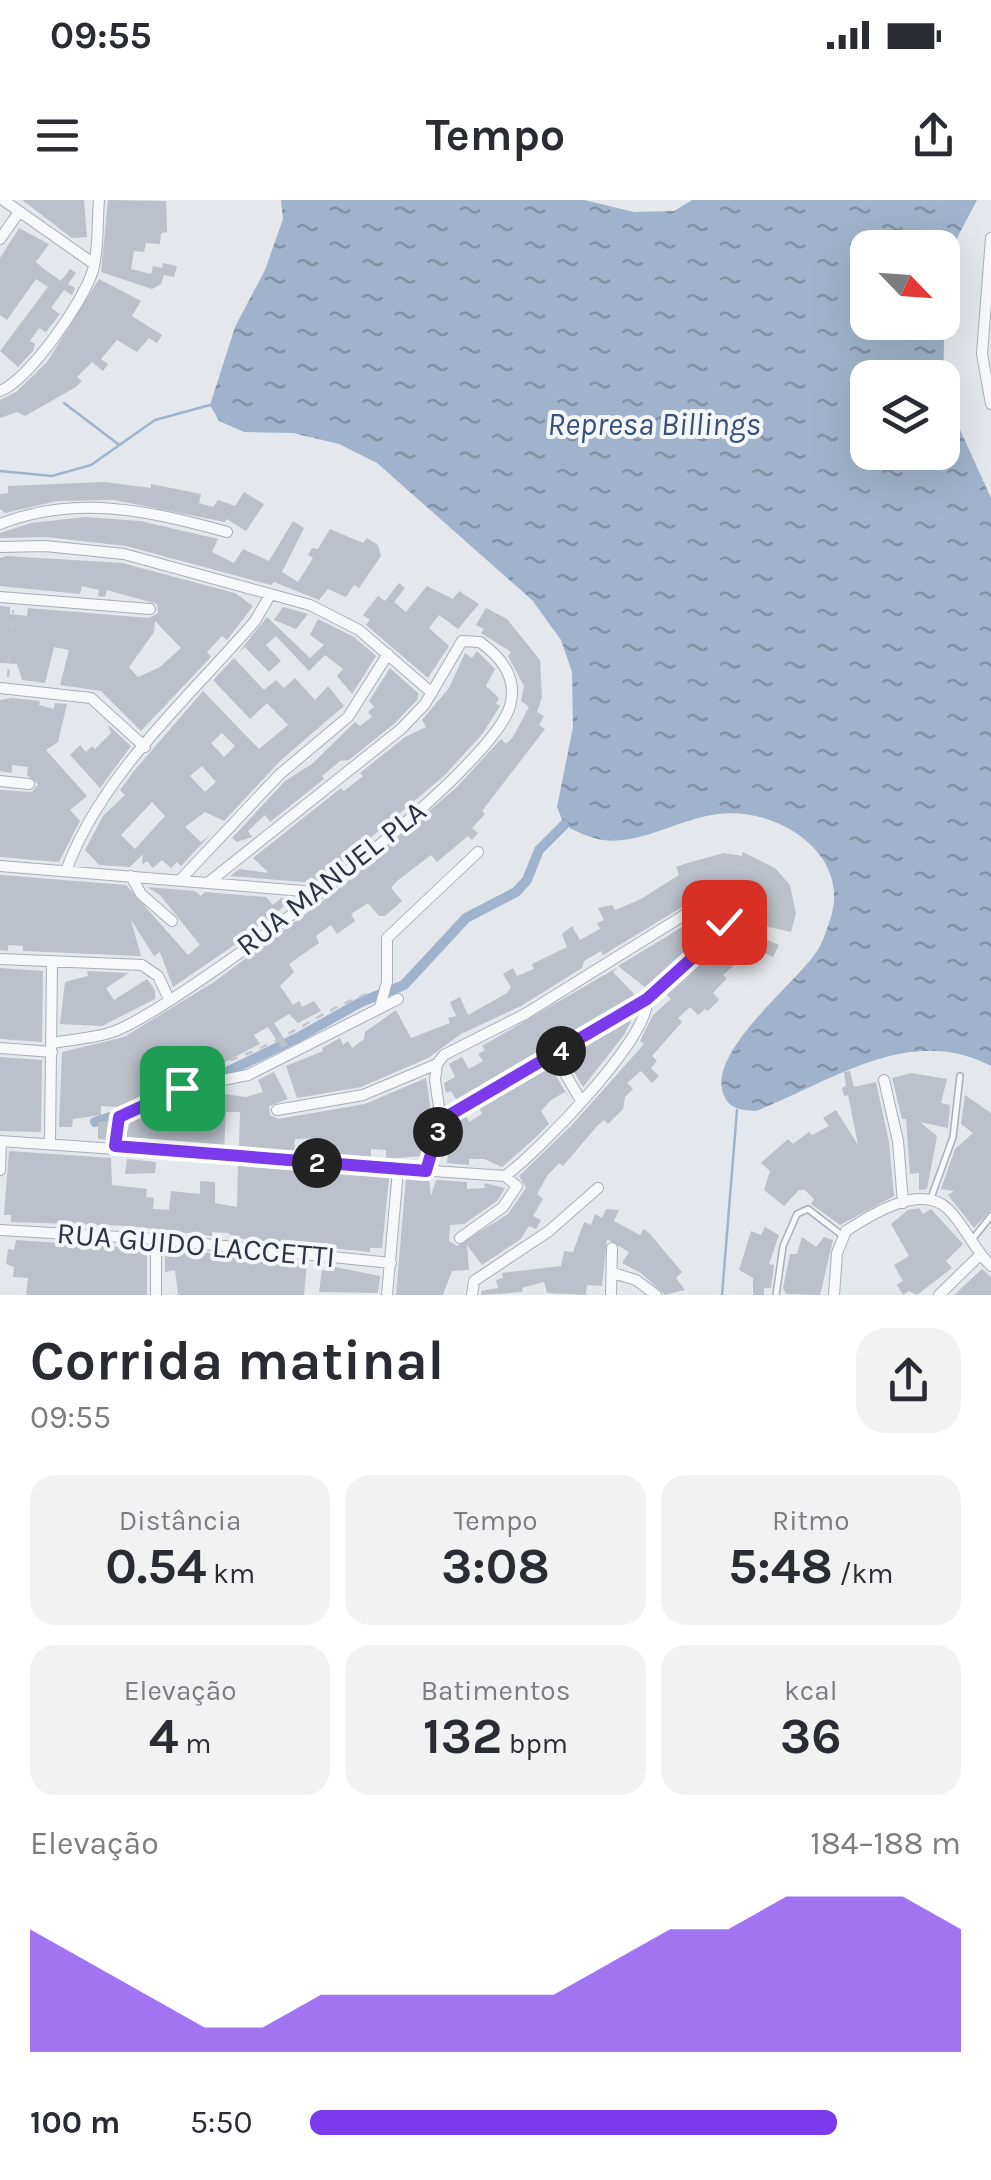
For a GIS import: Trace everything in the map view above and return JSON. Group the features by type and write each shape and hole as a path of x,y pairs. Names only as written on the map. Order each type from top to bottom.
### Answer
{"street":[{"path":"3,200 94,264"},
{"path":"0,391 19,382 81,294 94,264 100,200"},
{"path":"0,239 19,212"},
{"path":"991,238 982,354 991,404"},
{"path":"0,524 70,506 97,506 140,510 227,532"},
{"path":"0,547 45,546 124,554 182,567 269,596 297,600 329,613 388,654 432,692 401,729 210,882"},
{"path":"66,871 94,812 255,621 269,596"},
{"path":"0,597 150,609"},
{"name":"RUA MANUEL PLA","path":"0,1048 52,1048 114,1032 169,999 316,892 441,791 500,728 512,701 512,682 495,654 470,638 458,645 432,692"},
{"path":"180,878 279,775 348,717 388,654"},
{"path":"4,688 91,698 145,747"},
{"path":"0,781 29,784"},
{"path":"380,1006 381,989 386,982 387,938 478,852"},
{"path":"0,866 316,892"},
{"path":"131,876 141,894 172,921"},
{"path":"426,1171 441,1120 434,1080 437,1064 444,1055 525,1014 702,904 713,903 723,911 724,922 712,940 649,998 441,1120"},
{"path":"0,959 142,965 158,976 169,999"},
{"path":"50,1142 52,963"},
{"path":"505,1176 580,1099 643,1022 649,998"},
{"path":"115,1146 122,1115 182,1088 248,1075 398,999"},
{"path":"554,1055 580,1099"},
{"path":"277,1110 364,1095 437,1064"},
{"path":"884,1080 898,1141 904,1203"},
{"path":"0,1170 1,1141 505,1176 518,1188 516,1194 460,1238"},
{"path":"387,1295 398,1170"},
{"path":"472,1295 474,1281 540,1237 598,1188"},
{"path":"834,1295 842,1236 865,1220 904,1203 933,1199 991,1266"},
{"name":"RUA GUIDO LACCETTI","path":"0,1230 156,1239 391,1262"},
{"path":"156,1239 156,1295"},
{"path":"611,1295 612,1248"},
{"path":"939,1295 980,1256"},
{"path":"613,1273 636,1280 656,1295"}],"lane":[{"path":"933,1199 953,1137 960,1076"},
{"path":"776,1295 783,1246 797,1214 808,1210 842,1236"},
{"path":"971,1241 991,1216"}],"path":[{"path":"4,688 14,597"},
{"path":"624,953 649,998"},
{"path":"230,1060 287,1040 350,1001 381,989"}],"water":[{"name":"Represa Billings","path":"281,200 584,200 634,212 674,211 692,200 977,200 960,232 850,230 850,340 944,340 944,360 850,360 850,470 960,470 960,430 991,498 991,1066 960,1054 900,1054 842,1073 756,1111 738,1109 726,1100 723,1073 730,1055 756,1018 804,968 822,942 834,896 830,874 820,855 785,827 740,814 705,816 614,841 564,825 557,807 573,727 572,672 561,640 532,600 377,463 339,444 293,433 244,432 219,421 210,405 235,327 265,270 283,219"}],"building":[{"path":"22,200 84,200 87,237 72,238"},
{"path":"108,200 166,201 167,232 161,233 160,244 146,243 144,252 134,251 131,269 151,274 153,266 162,268 163,263 177,266 174,277 164,275 161,284 152,289 101,272"},
{"path":"19,228 49,244 36,262 44,269 61,281 70,269 76,273 68,284 75,288 72,295 64,290 51,308 60,314 46,332 39,328 30,341 35,344 33,351 18,367 0,351 48,287 36,279 7,320 0,315 0,258"},
{"path":"99,279 141,301 132,316 162,335 157,343 149,338 137,352 117,340 101,359 108,364 103,371 92,362 77,377 82,381 76,387 25,416 17,412 0,418 0,400 16,392 47,362"},
{"path":"104,482 151,488 151,484 201,494 199,503 213,507 218,500 235,506 244,492 264,504 246,531 227,519 225,522 114,500 57,501 5,513 0,509 0,494 8,493 8,486"},
{"path":"85,517 140,521 218,539 212,552 234,563 243,549 269,561 293,521 304,528 282,572 298,582 313,558 308,555 312,548 318,549 330,529 363,543 367,538 378,545 381,556 359,588 354,585 346,597 328,589 319,600 274,582 271,585 126,546 46,537 0,538 0,533 31,523"},
{"path":"0,558 122,563 235,593 253,606 227,640 222,636 207,652 211,657 141,731 101,691 60,685 69,650 54,647 45,683 22,680 17,664 0,663 0,606 10,607 10,614 27,616 28,608 149,618 158,613 157,604 107,590 105,597 98,596 99,590 82,586 80,594 0,586","holes":["155,621 181,648 160,667 138,677 129,667 154,632"]},
{"path":"399,583 405,588 394,602 406,612 427,586 453,599 459,591 479,604 458,629 439,615 429,628 449,646 428,678 366,625 370,620 363,615 378,596 385,601"},
{"path":"283,607 308,614 296,629 274,620"},
{"path":"486,608 507,619 540,660 542,697 537,712 544,716 539,725 545,729 482,811 485,814 472,828 478,833 472,840 468,836 437,862 431,855 397,881 391,888 402,901 385,916 379,916 368,903 351,914 355,921 337,934 331,925 316,936 319,943 289,964 294,972 280,986 293,1005 299,1001 302,1007 314,1001 321,1011 298,1023 289,1014 274,1023 288,1045 282,1048 268,1027 254,1035 260,1044 225,1062 217,1064 214,1058 206,1062 203,1056 186,1061 148,1083 146,1095 118,1107 101,1106 101,1115 73,1119 72,1127 59,1127 62,1052 124,1037 214,982 340,888 457,787 501,739 506,744 513,737 529,707 521,701 524,686 508,656 511,652 481,633 484,629 476,625"},
{"path":"267,617 310,658 324,645 310,635 318,619 354,637 376,656 352,694 337,676 343,669 325,655 309,671 276,636 266,645 281,661 269,672 245,647 239,652"},
{"path":"477,651 495,669 486,686 499,698 496,704 500,706 483,733 445,775 317,883 230,876 239,869 269,873 253,858 341,788 344,791 363,776 360,773 405,737 426,727 422,720 449,688 465,653 472,658"},
{"path":"234,658 264,690 276,680 284,688 295,678 315,700 328,686 344,706 281,760 224,821 205,812 185,827 201,842 211,834 181,866 177,862 171,868 162,860 153,868 147,861 142,865 143,854 130,867 99,865 85,850 103,816 125,795 120,790 134,771 203,691 259,749 288,725 267,703 250,719 213,680","holes":["222,733 235,746 224,757 211,743","202,766 216,782 205,792 190,776","152,802 165,816 135,849 121,835"]},
{"path":"390,668 418,693 418,699 395,723 349,760 340,761 322,776 324,779 270,822 265,815 248,831 252,837 237,842 232,838 285,781 312,764 355,722 360,726 372,717 368,712 374,707 369,701"},
{"path":"0,700 40,701 39,705 54,709 55,703 67,704 58,742 46,750 87,796 70,810 80,821 59,862 0,857 0,790 32,792 38,784 27,775 28,767 12,765 12,773 0,771"},
{"path":"108,725 131,746 100,788 70,755 80,745 86,752 92,746 95,749 111,733"},
{"path":"743,852 775,868 790,885 796,914 791,932 733,919 731,907 754,899 700,888 702,895 603,955 601,951 584,961 582,968 521,1006 461,1034 428,1058 361,1087 297,1098 286,1066 323,1051 340,1038 343,1045 348,1041 352,1048 364,1039 365,1032 396,1010 411,1038 450,1023 448,1018 456,1016 450,1002 460,997 468,1015 507,993 511,987 503,974 513,968 517,976 534,969 532,964 567,947 562,934 572,926 580,940 600,929 597,923 604,920 598,908 612,905 615,910 641,899 679,875 676,867 724,853 742,856"},
{"path":"0,875 126,885 188,955 200,945 160,895 147,887 195,891 201,896 205,892 266,897 273,905 281,898 290,900 266,923 263,920 252,933 173,987 160,952 154,956 131,920 141,956 23,951 23,946 8,945 8,951 0,950"},
{"path":"707,912 714,922 705,935 646,988 618,966"},
{"path":"732,925 779,945 773,957 759,951 756,959 748,955 741,959 723,975 727,978 713,993 719,1000 708,1011 698,1015 690,1007 678,1018 682,1022 652,1056 657,1061 651,1068 659,1076 652,1083 641,1071 627,1083 633,1089 625,1097 623,1109 608,1124 604,1120 598,1125 563,1166 559,1163 547,1176 537,1194 543,1199 533,1216 541,1220 536,1229 529,1226 521,1239 482,1265 467,1245 469,1270 452,1271 443,1295 396,1295 406,1178 429,1180 431,1196 436,1180 467,1182 467,1189 485,1188 484,1183 505,1188 497,1201 464,1224 450,1225 449,1241 457,1246 508,1214 526,1188 519,1176 571,1126 644,1044 640,1041 653,1015 671,999 666,994 718,947"},
{"path":"618,967 613,972 636,996 457,1101 451,1091 446,1093 444,1083 455,1077 449,1064 462,1057 469,1069 483,1061 478,1054 485,1050 482,1046"},
{"path":"0,968 43,971 42,1042 0,1039"},
{"path":"87,971 129,973 106,988 114,1000 147,979 155,990 155,999 102,1026 60,1024 65,982 88,976"},
{"path":"633,1017 624,1035 583,1087 565,1057"},
{"path":"0,1057 42,1060 41,1132 0,1131"},
{"path":"550,1066 571,1101 565,1092 551,1100 541,1111 549,1124 535,1138 502,1167 484,1159 469,1159 469,1165 447,1163 450,1134 446,1134 456,1123 466,1116 469,1122 482,1114 479,1108"},
{"path":"850,1071 854,1087 876,1082 889,1142 894,1196 840,1225 811,1204 814,1199 805,1190 799,1190 784,1206 764,1190 770,1171 761,1163 788,1139 793,1144 809,1132 812,1135 829,1126 823,1118 836,1110 858,1145 848,1095 844,1096 842,1088 846,1086 844,1072"},
{"path":"274,1072 288,1099 269,1106 270,1115 278,1119 365,1104 426,1078 432,1119 421,1156 386,1159 386,1150 371,1149 371,1158 318,1154 319,1138 295,1139 294,1153 239,1149 240,1112 226,1112 224,1148 125,1141 130,1121 181,1102 184,1096 209,1092 246,1097 263,1092 258,1080"},
{"path":"911,1073 947,1079 941,1103 950,1105 948,1128 920,1122 937,1136 927,1189 919,1190 919,1173 910,1174 906,1119 902,1119 892,1078"},
{"path":"965,1095 991,1113 991,1210 974,1228 948,1195 954,1191 941,1189 955,1149 973,1133 961,1124"},
{"path":"112,1121 107,1140 98,1139 98,1122"},
{"path":"9,1151 111,1158 112,1185 147,1189 146,1197 154,1198 153,1209 169,1210 171,1191 200,1194 200,1181 215,1182 215,1203 237,1207 238,1166 389,1178 382,1248 370,1248 370,1252 236,1238 228,1233 212,1232 212,1236 130,1226 11,1222 11,1215 4,1215"},
{"path":"127,1159 156,1162 155,1173 125,1174"},
{"path":"919,1208 923,1214 931,1209 963,1244 946,1261 952,1268 917,1295 909,1291 903,1295 897,1285 903,1281 894,1265 909,1256 891,1224 908,1210"},
{"path":"606,1209 619,1210 614,1221 640,1235 644,1229 650,1234 682,1272 676,1278 685,1290 665,1295 641,1273 622,1263 629,1252 607,1239 602,1286 587,1285 586,1295 547,1293 544,1282 522,1288 523,1292 481,1295 481,1291 498,1288 496,1280 503,1278 502,1273 561,1266 564,1251 573,1252 584,1222 591,1225 595,1214 602,1218"},
{"path":"765,1227 779,1235 769,1264 774,1265 771,1288 764,1288 764,1295 753,1295 753,1278 739,1270 751,1231 761,1235"},
{"path":"802,1237 816,1247 824,1237 833,1240 820,1295 786,1294 783,1288 790,1254 797,1254"},
{"path":"16,1240 147,1249 147,1295 26,1295 28,1278 13,1277 14,1267 6,1264 8,1249 14,1250"},
{"path":"189,1251 307,1263 304,1295 178,1295 175,1270 165,1272 165,1253"},
{"path":"330,1266 380,1276 378,1293 319,1292 322,1270 329,1271"},
{"path":"982,1269 991,1277 991,1295 954,1295"}],"waterway":[{"path":"64,403 118,444"},
{"path":"0,471 52,476 91,465 155,420 210,405"},
{"path":"210,1080 361,1002 404,985 466,918 516,892 527,880 539,850 564,825"},
{"path":"722,1295 737,1110"},
{"path":"95,1122 129,1111"}],"route":[{"path":"182,1088 119,1117 115,1146 426,1171 441,1120 647,999 712,940 724,922"}]}
